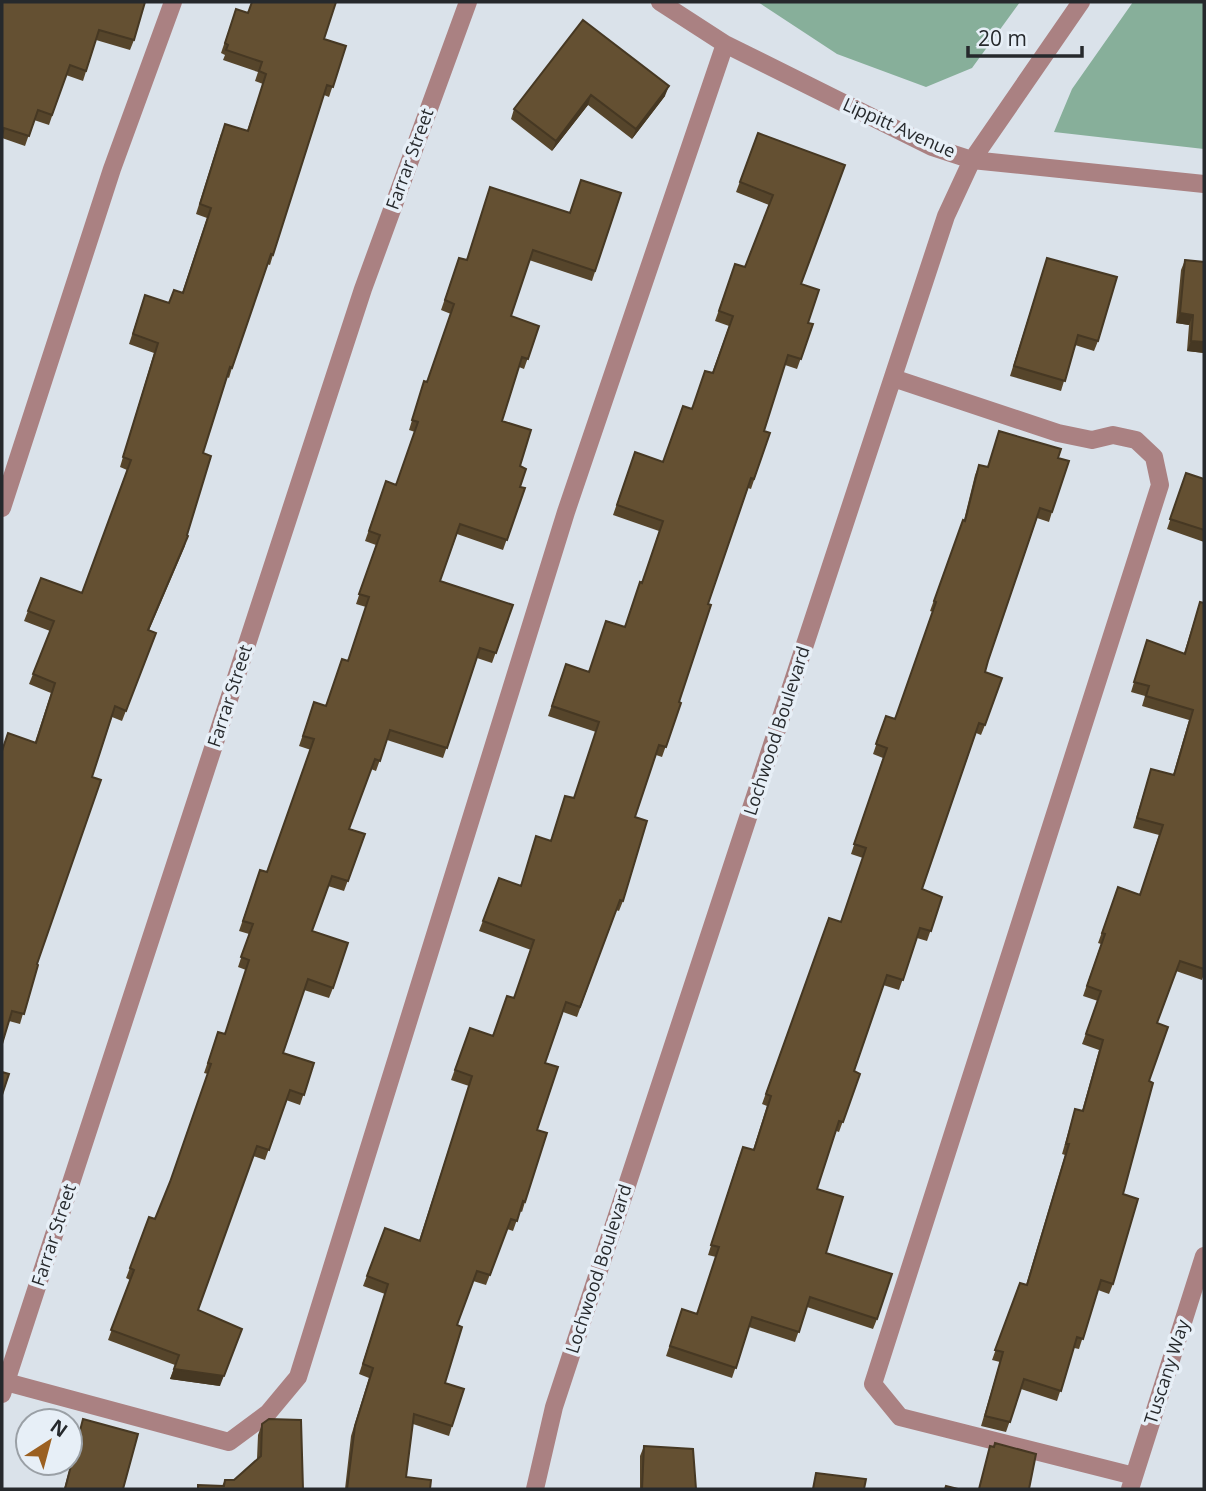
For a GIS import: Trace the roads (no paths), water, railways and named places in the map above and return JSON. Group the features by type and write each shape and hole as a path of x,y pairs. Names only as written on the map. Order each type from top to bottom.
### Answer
{"street":[{"path":"2,508 112,169 173,2"},
{"name":"Farrar Street","path":"4,1388 363,289 468,2"},
{"name":"Lippitt Avenue","path":"660,2 725,44 932,147 972,160 1204,184"},
{"name":"Lochwood Boulevard","path":"535,1489 554,1407 946,216 972,160 1081,2"},
{"path":"4,1388 229,1442 268,1413 298,1377 566,512 725,44"},
{"path":"893,378 1058,433 1092,440 1113,435 1136,440 1154,457 1160,485 873,1384 900,1418 1132,1483"},
{"name":"Tuscany Way","path":"1132,1483 1204,1256"}]}
